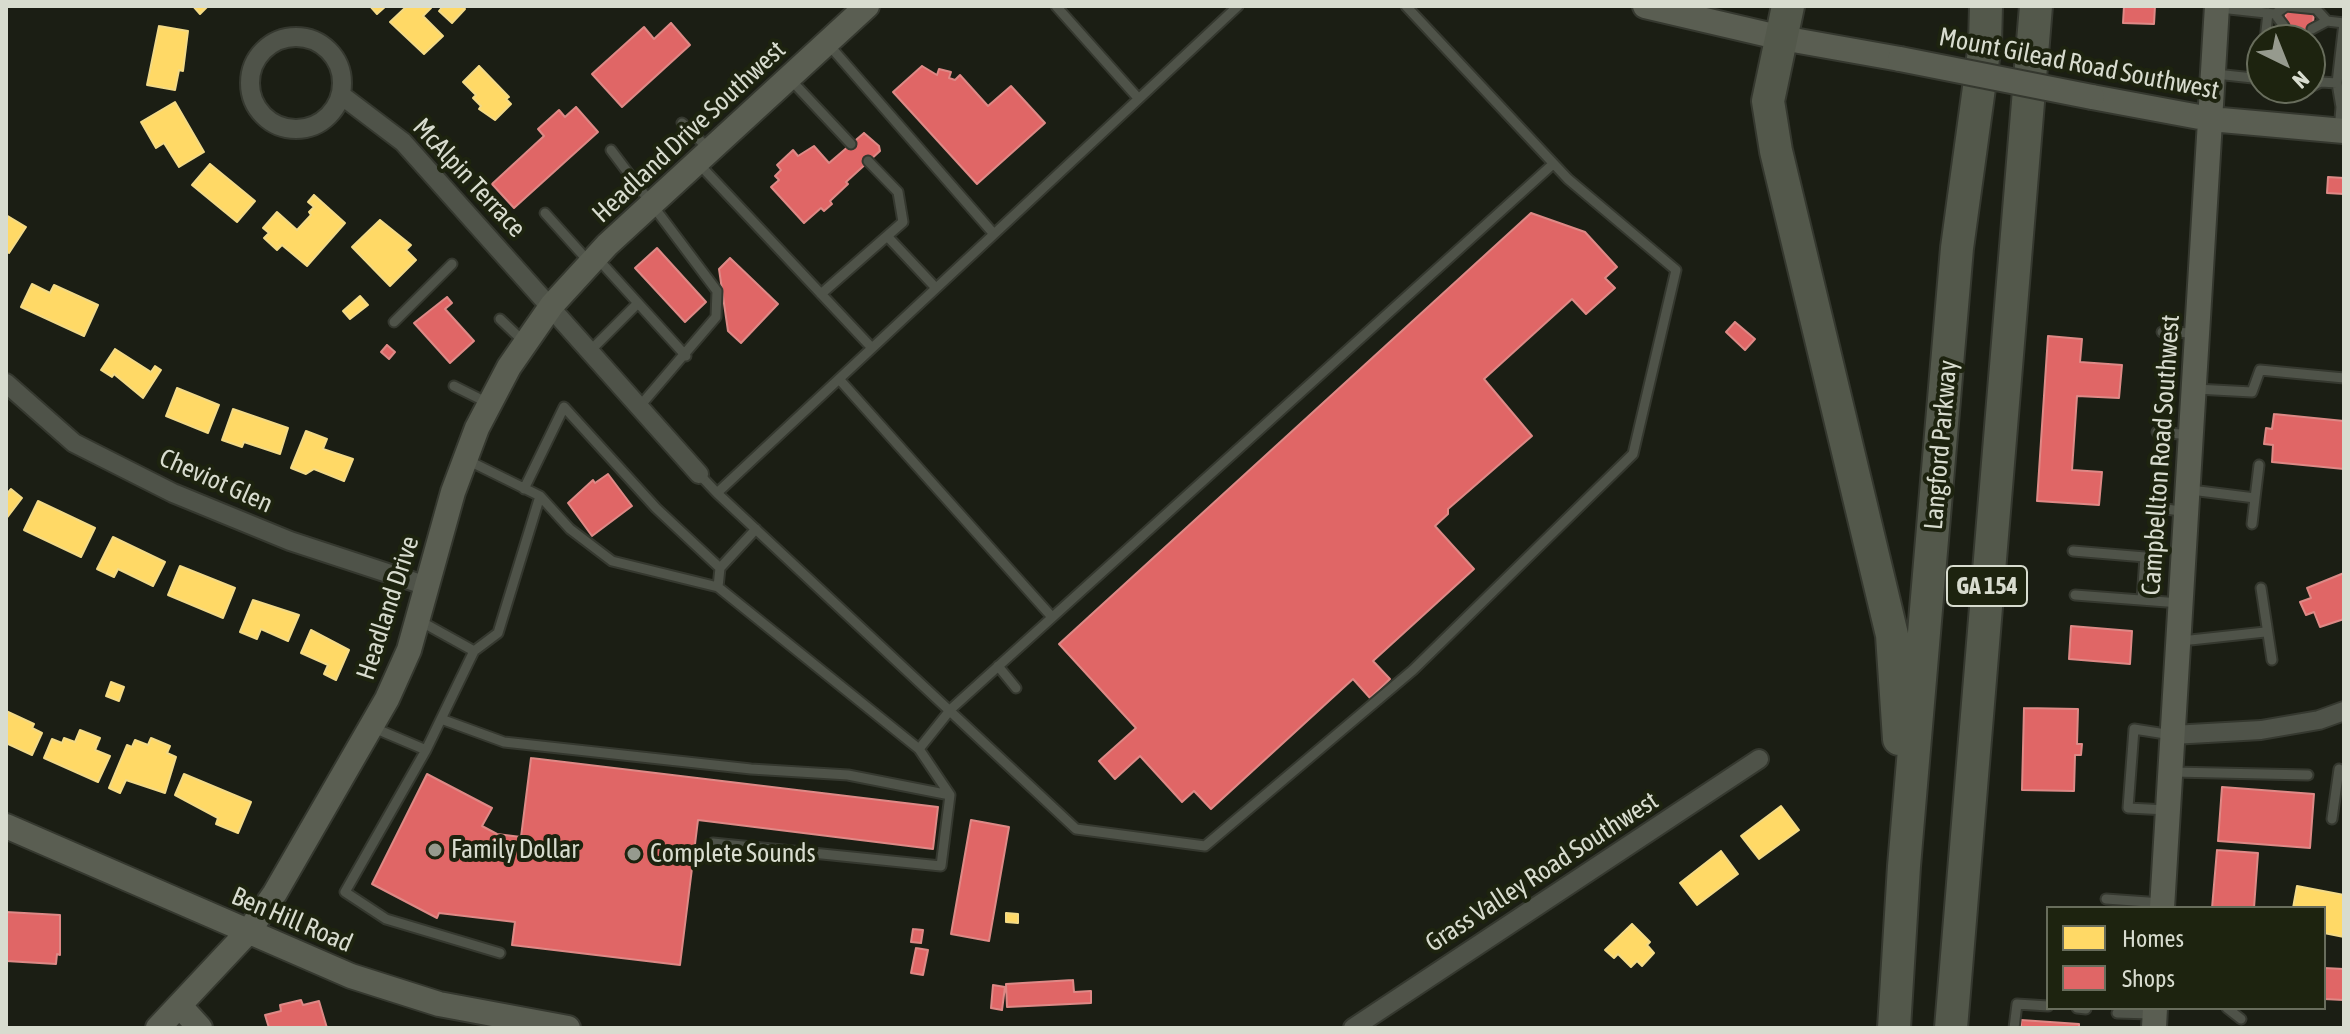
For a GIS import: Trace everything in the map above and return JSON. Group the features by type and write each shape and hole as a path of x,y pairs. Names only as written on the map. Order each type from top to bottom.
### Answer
{"highway":[{"path":"1788,6 1768,101 1776,151 1892,635 1904,866"},
{"name":"Langford Parkway","path":"1894,1028 1904,866 1957,248 1985,44 1986,6"},
{"name":"GA 154","path":"1951,1028 2036,6"}],"main road":[{"name":"Headland Drive Southwest","path":"591,263 867,6"},
{"name":"Mount Gilead Road Southwest","path":"1645,6 1782,38 2210,119 2342,118"},
{"name":"Campbellton Road Southwest","path":"2162,905 2217,7"},
{"name":"Headland Drive","path":"158,1028 248,932 275,893 371,727 409,650 465,460 490,404 525,343 552,305 591,263"},
{"name":"Ben Hill Road","path":"16,834 351,976 439,1004 568,1028"},
{"path":"180,1006 200,1028"}],"street":[{"path":"284,38 308,38 319,43 336,60 341,71 341,95 336,106 319,124 296,130 284,128 263,116 255,107 249,83 251,71 263,50 272,43 284,38"},
{"name":"McAlpin Terrace","path":"341,95 403,142 552,305 699,474"},
{"name":"Cheviot Glen","path":"6,383 74,443 173,493 290,541 427,586"},
{"path":"2172,735 2261,730 2319,720 2344,711"},
{"name":"Grass Valley Road Southwest","path":"1353,1028 1759,759"}],"lane":[{"path":"1056,6 1138,98"},
{"path":"717,493 1238,6"},
{"path":"699,474 1076,829 1205,846 1413,670 1633,454 1676,270 1553,164 1406,6"},
{"path":"2217,7 2272,14 2286,6 2316,9 2327,21"},
{"path":"2272,14 2282,24"},
{"path":"2269,24 2272,14"},
{"path":"2321,24 2327,21 2344,23 2337,83 2342,118"},
{"path":"827,43 993,233"},
{"path":"2213,74 2246,77"},
{"path":"789,78 851,144"},
{"path":"2326,82 2337,83"},
{"path":"682,123 703,156 821,294 872,348"},
{"path":"611,150 717,291 716,317 686,356 640,406"},
{"path":"821,294 903,222 898,192 868,161"},
{"path":"919,749 951,709 1553,164"},
{"path":"545,213 591,263 638,303 686,356"},
{"path":"887,236 935,287"},
{"path":"394,322 452,264"},
{"path":"591,350 638,303"},
{"path":"500,319 525,343"},
{"path":"2162,332 2197,333"},
{"path":"2193,389 2252,392 2260,370 2344,378"},
{"path":"839,379 1052,617"},
{"path":"454,386 490,404"},
{"path":"524,489 564,407 656,508 720,568"},
{"path":"2157,432 2191,435"},
{"path":"465,460 540,496 570,529 612,561 718,587 919,749 950,795 941,866 713,843"},
{"path":"2252,524 2259,465"},
{"path":"500,953 386,919 345,892 426,750 474,651 498,633 540,496"},
{"path":"2154,507 2186,501 2255,498"},
{"path":"718,587 720,568 756,529"},
{"path":"2073,551 2145,557 2142,600"},
{"path":"2261,588 2265,632 2272,660"},
{"path":"2075,595 2180,603"},
{"path":"417,619 474,651"},
{"path":"2178,642 2265,632"},
{"path":"998,666 1016,688"},
{"path":"441,719 504,742 751,769 848,775 950,795"},
{"path":"371,727 426,750"},
{"path":"2168,810 2128,808 2134,729 2172,735"},
{"path":"2332,819 2339,769"},
{"path":"2170,772 2308,775"},
{"path":"2106,899 2162,905"},
{"path":"2014,1028 2017,1004 2046,1006"},
{"path":"2230,1010 2241,1019"},
{"path":"2117,1013 2155,1017"}],"building: Homes":[{"path":"193,6 208,6 200,14"},
{"path":"370,6 386,6 377,14"},
{"path":"407,6 429,6 431,8 423,16 443,36 424,54 390,22"},
{"path":"443,6 462,6 465,9 452,23 439,11"},
{"path":"159,26 188,31 183,71 179,70 175,90 147,85"},
{"path":"479,66 509,97 506,99 511,104 495,120 479,109 481,106 473,98 476,95 463,82"},
{"path":"175,102 204,152 179,167 164,143 156,148 141,122"},
{"path":"210,164 255,201 237,222 192,185"},
{"path":"314,195 345,223 307,266 282,245 277,250 264,238 269,233 263,228 277,212 297,230 311,215 309,212 314,207 308,202"},
{"path":"6,215 26,227 9,253 6,251"},
{"path":"380,220 411,245 406,250 416,260 390,286 352,247"},
{"path":"32,284 50,293 54,285 98,305 84,336 21,307"},
{"path":"360,296 368,305 350,319 343,311"},
{"path":"115,349 151,372 155,366 161,370 143,398 114,374 112,377 101,370"},
{"path":"177,388 219,405 208,433 166,416"},
{"path":"233,409 288,428 280,454 244,442 242,447 222,440"},
{"path":"306,431 327,439 323,449 353,459 344,481 314,469 306,474 291,468"},
{"path":"11,489 22,498 6,519 6,495"},
{"path":"38,501 95,528 81,557 24,530"},
{"path":"113,537 165,562 153,586 118,569 114,577 97,569"},
{"path":"180,566 235,588 223,618 168,595"},
{"path":"253,600 299,615 288,641 261,629 257,639 240,632"},
{"path":"311,630 349,650 336,680 324,674 328,665 301,653"},
{"path":"111,682 124,687 119,701 106,696"},
{"path":"6,711 34,724 32,728 42,733 32,755 6,743"},
{"path":"80,730 100,738 95,750 110,756 98,782 44,758 52,739 62,743 64,738 75,742"},
{"path":"151,738 170,746 167,753 176,757 165,793 126,780 120,793 109,788 127,745 132,747 135,740 148,745"},
{"path":"184,774 251,802 238,833 216,824 218,818 175,795"},
{"path":"1781,806 1799,830 1759,859 1741,836"},
{"path":"1721,851 1738,874 1697,905 1680,883"},
{"path":"2297,886 2344,895 2344,937 2326,933 2326,906 2293,906"},
{"path":"1006,913 1018,914 1018,923 1006,922"},
{"path":"1632,924 1650,942 1647,945 1654,953 1642,966 1637,961 1631,967 1618,954 1614,958 1605,950"}],"building: Shops":[{"path":"2124,6 2155,6 2154,24 2123,23"},
{"path":"2286,10 2314,13 2313,24 2285,24"},
{"path":"671,23 690,45 622,107 592,74 644,27 654,39"},
{"path":"922,66 937,75 939,69 951,72 949,78 955,80 960,75 988,106 1011,86 1045,123 977,184 893,92"},
{"path":"576,107 598,132 514,208 492,184 544,136 538,129 559,110 565,117"},
{"path":"864,133 879,146 880,151 846,182 848,184 830,201 832,204 824,211 821,208 804,223 771,187 779,180 775,176 781,170 777,165 793,150 798,156 814,146 829,163"},
{"path":"2328,177 2344,178 2344,194 2327,193"},
{"path":"1531,213 1585,232 1617,267 1605,278 1615,288 1586,314 1572,299 1484,379 1532,436 1448,509 1448,514 1435,526 1474,569 1373,661 1390,679 1370,698 1353,679 1211,809 1194,791 1182,802 1140,756 1115,779 1099,761 1136,728 1059,644"},
{"path":"657,248 706,302 685,322 635,268"},
{"path":"730,258 778,304 741,343 728,331 719,269"},
{"path":"447,297 452,303 445,309 474,341 450,363 414,323"},
{"path":"1735,322 1755,339 1745,350 1726,332"},
{"path":"2048,336 2082,339 2080,362 2122,365 2119,398 2077,396 2072,470 2102,472 2099,505 2037,501"},
{"path":"387,345 395,352 389,359 381,352"},
{"path":"2274,414 2344,421 2344,469 2272,462 2273,445 2264,444 2266,428 2272,429"},
{"path":"608,474 632,506 592,536 568,503 593,480 595,483"},
{"path":"2344,573 2344,619 2320,627 2314,612 2306,615 2300,602 2311,598 2307,588"},
{"path":"2071,626 2132,631 2130,664 2069,659"},
{"path":"2024,708 2078,709 2077,744 2082,744 2081,755 2075,755 2074,791 2022,790"},
{"path":"531,758 938,807 933,849 698,820 680,965 512,945 515,922 439,913 437,918 372,884 427,774 492,808 482,826 497,834 521,837"},
{"path":"2222,787 2314,794 2310,848 2218,841"},
{"path":"971,820 1009,827 989,941 951,934"},
{"path":"2217,850 2258,853 2254,906 2212,906"},
{"path":"6,912 60,915 60,955 57,954 56,964 6,961"},
{"path":"913,929 923,930 921,943 911,942"},
{"path":"916,948 928,950 923,975 911,973"},
{"path":"2326,968 2344,969 2344,1000 2326,999"},
{"path":"1073,980 1074,992 1091,991 1091,1003 1007,1007 1006,984"},
{"path":"993,985 1005,987 1002,1010 991,1008"},
{"path":"301,1000 303,1005 319,1001 327,1028 269,1028 265,1015 281,1011 280,1005"},
{"path":"2021,1020 2079,1024 2079,1028 2021,1028"}],"place":[{"name":"Family Dollar","path":"435,850"},
{"name":"Complete Sounds","path":"634,854"}]}
